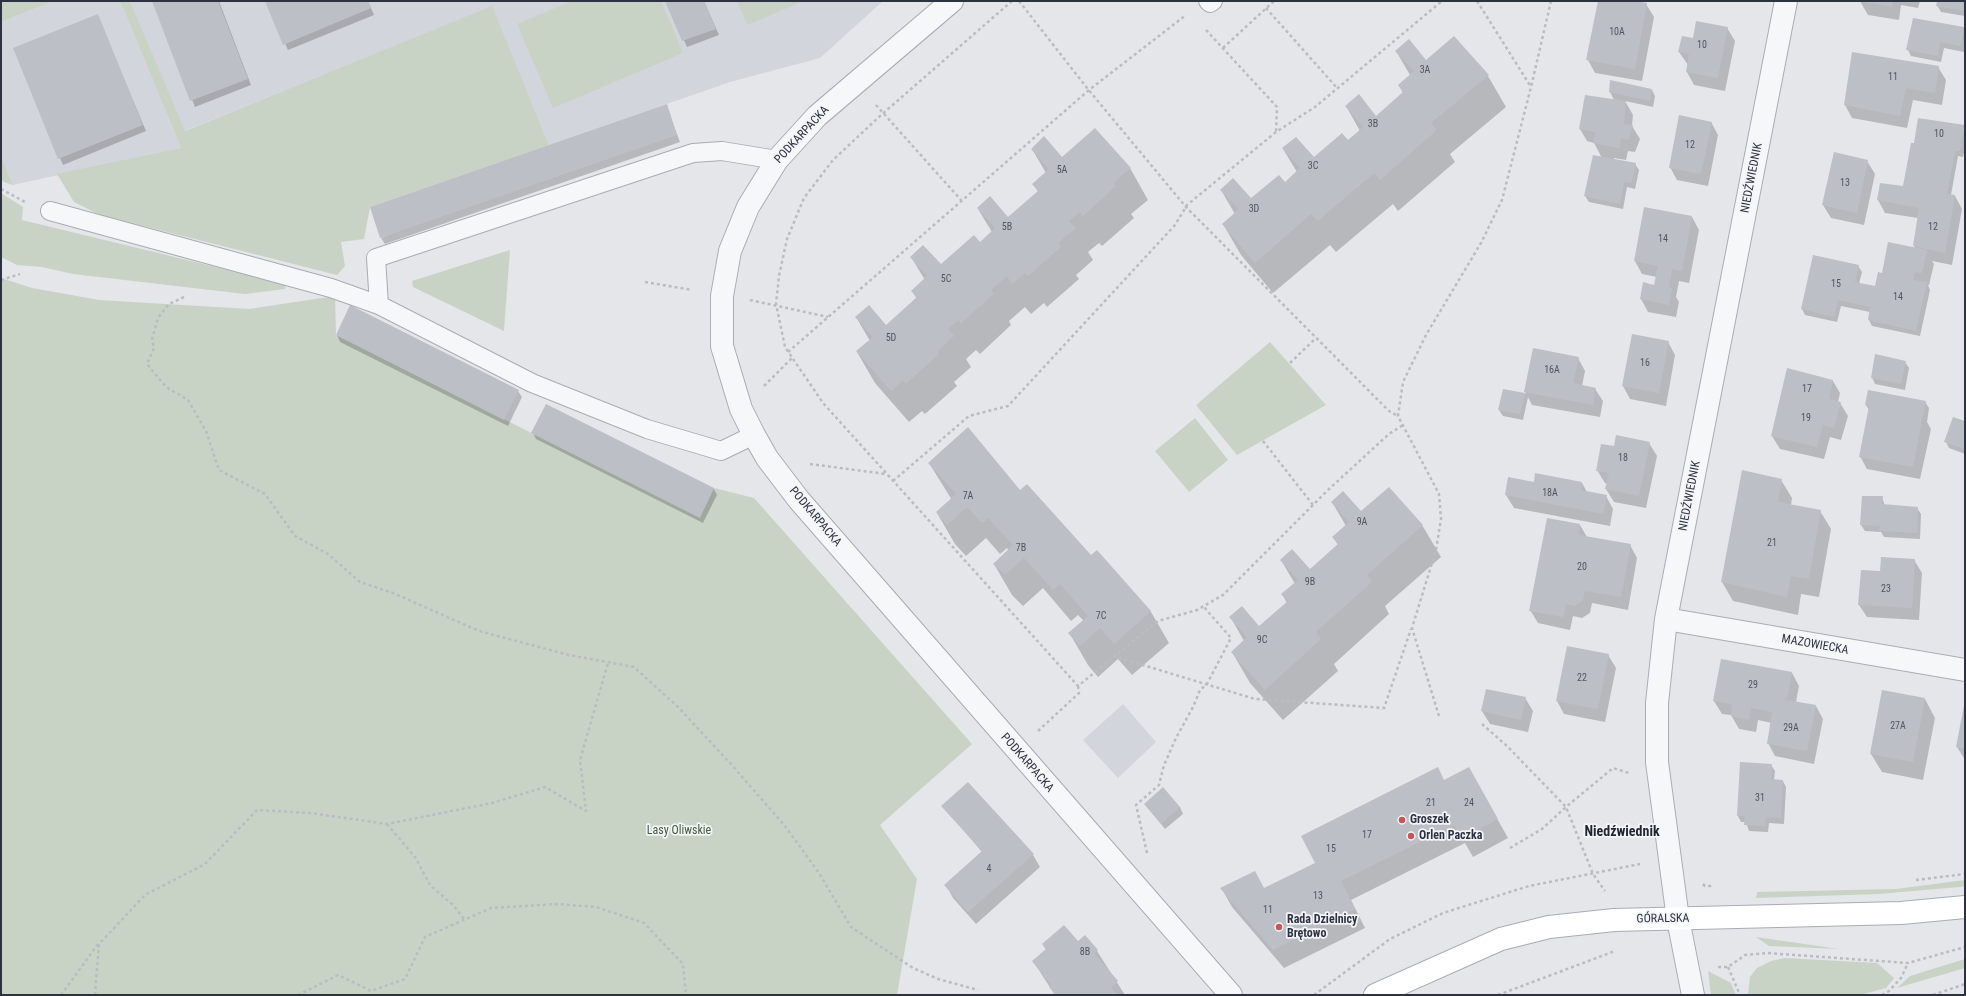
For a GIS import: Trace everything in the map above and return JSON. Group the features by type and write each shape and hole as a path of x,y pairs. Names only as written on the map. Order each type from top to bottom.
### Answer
{"street":[{"name":"PODKARPACKA","path":"952,1 856,81 817,116 777,160 748,207 730,251 722,296 722,346 741,409 767,458 800,500 1016,750 1231,995"},
{"name":"NIEDŹWIEDNIK","path":"1693,995 1678,919 1657,762 1657,703 1666,618 1786,1"},
{"name":"MAZOWIECKA","path":"1666,618 1965,670"},
{"name":"GÓRALSKA","path":"1375,995 1508,938 1549,927 1614,920 1901,913 1965,907"}],"lane":[{"path":"1208,1 1210,4 1213,1"},
{"path":"379,305 376,258 693,153 722,151 777,160"},
{"path":"50,211 332,288 379,305 532,383 647,429 721,451 754,435"}],"path":[{"path":"1012,1 884,113 833,160 804,198 787,239 779,276 776,304 778,322 788,352 823,403 1078,686 1079,693 1016,750"},
{"path":"1019,1 1089,90 1186,207 1389,411 1398,416 1439,494 1441,519 1436,550 1412,628 1384,708 1255,699 1112,656"},
{"path":"1223,48 1274,1"},
{"path":"893,481 970,416 1008,406 1175,225 1186,207 1245,156 1276,132 1315,107 1442,1"},
{"path":"1477,1 1531,88"},
{"path":"1398,416 1403,382 1426,335 1481,243 1502,200 1531,88 1551,1"},
{"path":"1266,8 1338,88"},
{"path":"788,352 1089,90 1189,13 1185,9"},
{"path":"1203,28 1277,107 1276,132"},
{"path":"856,81 961,200"},
{"path":"1,280 20,274"},
{"path":"184,297 169,304 158,318 152,339 154,348 147,364 166,387 188,400 206,431 219,470 265,494 295,536 328,554 360,582 393,593 479,630 569,655 634,667 678,707 730,763 793,838 819,873 851,928 913,968 938,979 978,990"},
{"path":"776,304 828,317"},
{"path":"1290,363 1316,338"},
{"path":"741,409 792,358"},
{"path":"1078,686 1112,656 1158,621 1197,610 1223,594 1313,505 1389,434 1403,425"},
{"path":"1263,441 1313,505"},
{"path":"767,458 887,474"},
{"path":"1149,859 1136,806 1159,785 1164,765 1176,738 1193,708 1200,690 1207,684 1231,638 1203,606"},
{"path":"1412,628 1439,716"},
{"path":"61,995 99,944 145,895 205,864 257,810 310,813 388,824 492,804 545,787 586,811 580,760 608,662"},
{"path":"1482,724 1507,746 1566,807 1593,874 1607,893"},
{"path":"1510,848 1542,829 1613,768 1631,774"},
{"path":"388,824 415,857 430,885 452,905 464,919"},
{"path":"1314,995 1390,939 1443,913 1529,886 1643,863"},
{"path":"1914,880 1965,874"},
{"path":"1700,881 1705,886 1720,886"},
{"path":"298,995 338,975 371,990 405,979 426,936 491,908 558,904 596,907 644,923 683,964 686,995"},
{"path":"95,995 99,944"},
{"path":"1740,995 1728,967 1746,955 1767,953 1908,963 1965,947"},
{"path":"1498,995 1619,950"},
{"path":"1882,995 1889,991 1901,978 1908,963"},
{"path":"1933,995 1965,984"}],"shaded area":[{"path":"54,1 120,1 181,148 13,185 1,155 1,22"},
{"path":"130,1 883,1 820,58 730,82 549,145 492,7 184,131"},
{"path":"1123,704 1156,742 1118,778 1083,740"}],"green space":[{"path":"1,1 54,1 1,22"},
{"path":"120,1 130,1 185,131 492,6 549,145 370,207 364,239 341,242 345,266 337,275 100,215 74,202 57,174 181,148"},
{"path":"572,1 661,1 683,53 553,108 517,24"},
{"path":"737,1 803,1 748,25"},
{"path":"1,155 13,185 4,182 1,179"},
{"path":"1,193 23,207 22,220 286,284 285,289 245,294 73,274 42,267 17,265 1,257"},
{"path":"510,250 504,331 413,287 412,281"},
{"name":"Lasy Oliwskie","path":"1,278 32,288 99,300 249,309 335,296 336,335 699,517 714,488 754,498 972,744 880,825 917,879 897,995 1,995"},
{"path":"1270,342 1326,405 1237,455 1196,405"},
{"path":"1195,418 1228,460 1189,492 1155,451"},
{"path":"1965,880 1965,886 1960,887 1878,894 1756,898 1757,892 1896,889"},
{"path":"1756,937 1839,949 1769,946"},
{"path":"1785,958 1877,963 1894,978 1886,988 1860,995 1748,995 1750,977 1757,968 1771,961"},
{"path":"1965,959 1965,968 1897,988 1910,976"},
{"path":"1708,971 1731,983 1736,995 1711,995"}],"building":[{"path":"152,1 218,1 248,79 190,101"},
{"path":"265,1 368,1 371,8 283,45"},
{"path":"665,1 704,1 716,29 682,41"},
{"path":"1598,1 1635,1 1647,3 1635,69 1586,60"},
{"path":"1858,1 1893,1 1892,7"},
{"path":"1937,1 1963,1 1962,4 1965,4 1965,11 1936,6"},
{"path":"98,14 143,125 58,159 13,48"},
{"path":"1913,18 1964,27 1961,46 1940,42 1938,56 1906,50"},
{"path":"1696,21 1728,27 1718,78 1686,72 1689,54 1678,52 1682,36 1693,38"},
{"path":"1454,36 1489,75 1431,123 1437,130 1380,180 1374,173 1318,221 1311,214 1255,263 1222,224 1239,209 1220,190 1233,178 1251,198 1279,175 1285,182 1300,168 1282,148 1296,137 1314,157 1342,133 1348,140 1363,127 1345,106 1359,94 1376,116 1403,92 1398,85 1414,71 1395,51 1409,39 1426,60"},
{"path":"1852,52 1939,66 1935,93 1906,88 1900,116 1844,105"},
{"path":"1610,80 1652,89 1650,101 1609,92"},
{"path":"1585,95 1626,101 1624,124 1633,125 1628,140 1621,138 1619,148 1593,143 1595,132 1579,129"},
{"path":"667,104 677,135 380,238 370,207"},
{"path":"1679,115 1712,122 1701,174 1669,168"},
{"path":"1918,118 1965,125 1960,151 1955,151 1947,194 1955,195 1945,253 1913,246 1919,208 1877,200 1880,183 1903,186 1911,143 1914,143"},
{"path":"1095,128 1131,168 1113,183 1116,186 1083,216 1080,212 1069,221 1076,228 1058,243 1061,247 1028,276 1025,273 1012,284 1007,276 991,290 994,294 961,323 958,320 948,329 954,336 937,351 939,354 906,384 903,380 891,391 856,351 873,337 855,317 869,305 886,325 917,297 911,291 927,276 910,257 923,245 941,264 974,235 980,242 995,228 977,208 990,196 1008,217 1038,191 1032,184 1049,169 1031,149 1044,136 1062,157"},
{"path":"1834,152 1868,160 1857,213 1822,205"},
{"path":"1593,155 1636,163 1632,183 1624,182 1620,204 1584,196"},
{"path":"1644,207 1692,216 1682,271 1672,269 1669,287 1672,288 1669,305 1640,299 1643,282 1654,285 1658,266 1634,261"},
{"path":"1888,242 1927,250 1922,273 1915,272 1913,280 1927,282 1916,331 1868,320 1870,307 1838,300 1834,317 1801,309 1813,255 1859,265 1855,282 1875,286 1878,272 1882,273"},
{"path":"350,305 519,390 504,420 336,335"},
{"path":"1632,334 1669,341 1659,393 1622,386"},
{"path":"1533,348 1579,357 1573,383 1596,388 1593,405 1524,392"},
{"path":"1875,354 1906,361 1901,384 1871,378"},
{"path":"1787,368 1833,380 1829,399 1841,402 1834,428 1823,425 1817,447 1771,436"},
{"path":"1503,389 1525,393 1520,414 1498,410"},
{"path":"1868,390 1926,401 1913,467 1859,457 1869,406 1865,405"},
{"path":"546,404 714,488 700,518 531,433"},
{"path":"1953,417 1965,421 1965,449 1944,442"},
{"path":"968,427 1020,490 1027,484 1091,555 1097,550 1151,611 1114,644 1100,628 1080,646 1068,633 1088,616 1060,584 1053,590 1024,558 1005,575 993,564 1013,545 988,518 982,523 967,507 947,525 936,512 956,494 928,463"},
{"path":"1616,435 1650,442 1639,496 1605,489 1609,473 1596,471 1601,444 1614,446"},
{"path":"1742,470 1782,479 1778,502 1821,510 1809,579 1791,576 1787,597 1721,582"},
{"path":"1535,473 1582,482 1581,490 1607,495 1603,514 1505,495 1508,477 1534,482"},
{"path":"1389,487 1423,525 1367,575 1372,582 1316,632 1321,639 1265,690 1231,652 1247,637 1229,617 1242,606 1259,626 1288,601 1281,594 1298,580 1280,560 1292,549 1310,569 1338,544 1332,537 1349,522 1331,502 1343,491 1361,511"},
{"path":"1862,496 1883,496 1882,504 1918,507 1917,533 1879,531 1880,526 1860,525"},
{"path":"1547,518 1580,524 1579,535 1631,544 1621,597 1585,591 1583,600 1575,606 1566,604 1563,617 1529,611"},
{"path":"1881,557 1915,559 1912,608 1858,605 1861,570 1880,571"},
{"path":"1567,646 1609,654 1598,709 1556,701"},
{"path":"1721,659 1792,672 1787,700 1816,705 1807,751 1767,744 1772,712 1751,708 1749,720 1731,716 1732,704 1713,701"},
{"path":"1486,689 1526,697 1521,720 1481,711"},
{"path":"1882,690 1925,698 1913,762 1870,754"},
{"path":"1964,705 1965,706 1965,749 1956,747"},
{"path":"1740,762 1772,764 1771,779 1783,780 1781,818 1766,817 1765,826 1744,825 1745,816 1737,816"},
{"path":"1438,767 1444,780 1469,767 1498,819 1461,839 1454,825 1341,881 1355,909 1273,950 1220,888 1255,871 1264,888 1315,863 1301,836"},
{"path":"968,782 1034,854 968,912 944,885 982,851 941,806"},
{"path":"1163,787 1180,807 1161,824 1144,804"},
{"path":"1064,925 1078,941 1085,935 1098,950 1094,953 1118,981 1111,988 1117,995 1056,995 1049,987 1051,985 1032,961 1046,949 1042,944"}],"place":[{"name":"Groszek","path":"1402,820"},
{"name":"Orlen Paczka","path":"1411,836"},
{"name":"Rada Dzielnicy Brętowo","path":"1279,927"}],"district":[{"name":"Niedźwiednik","path":"1622,832"}]}
